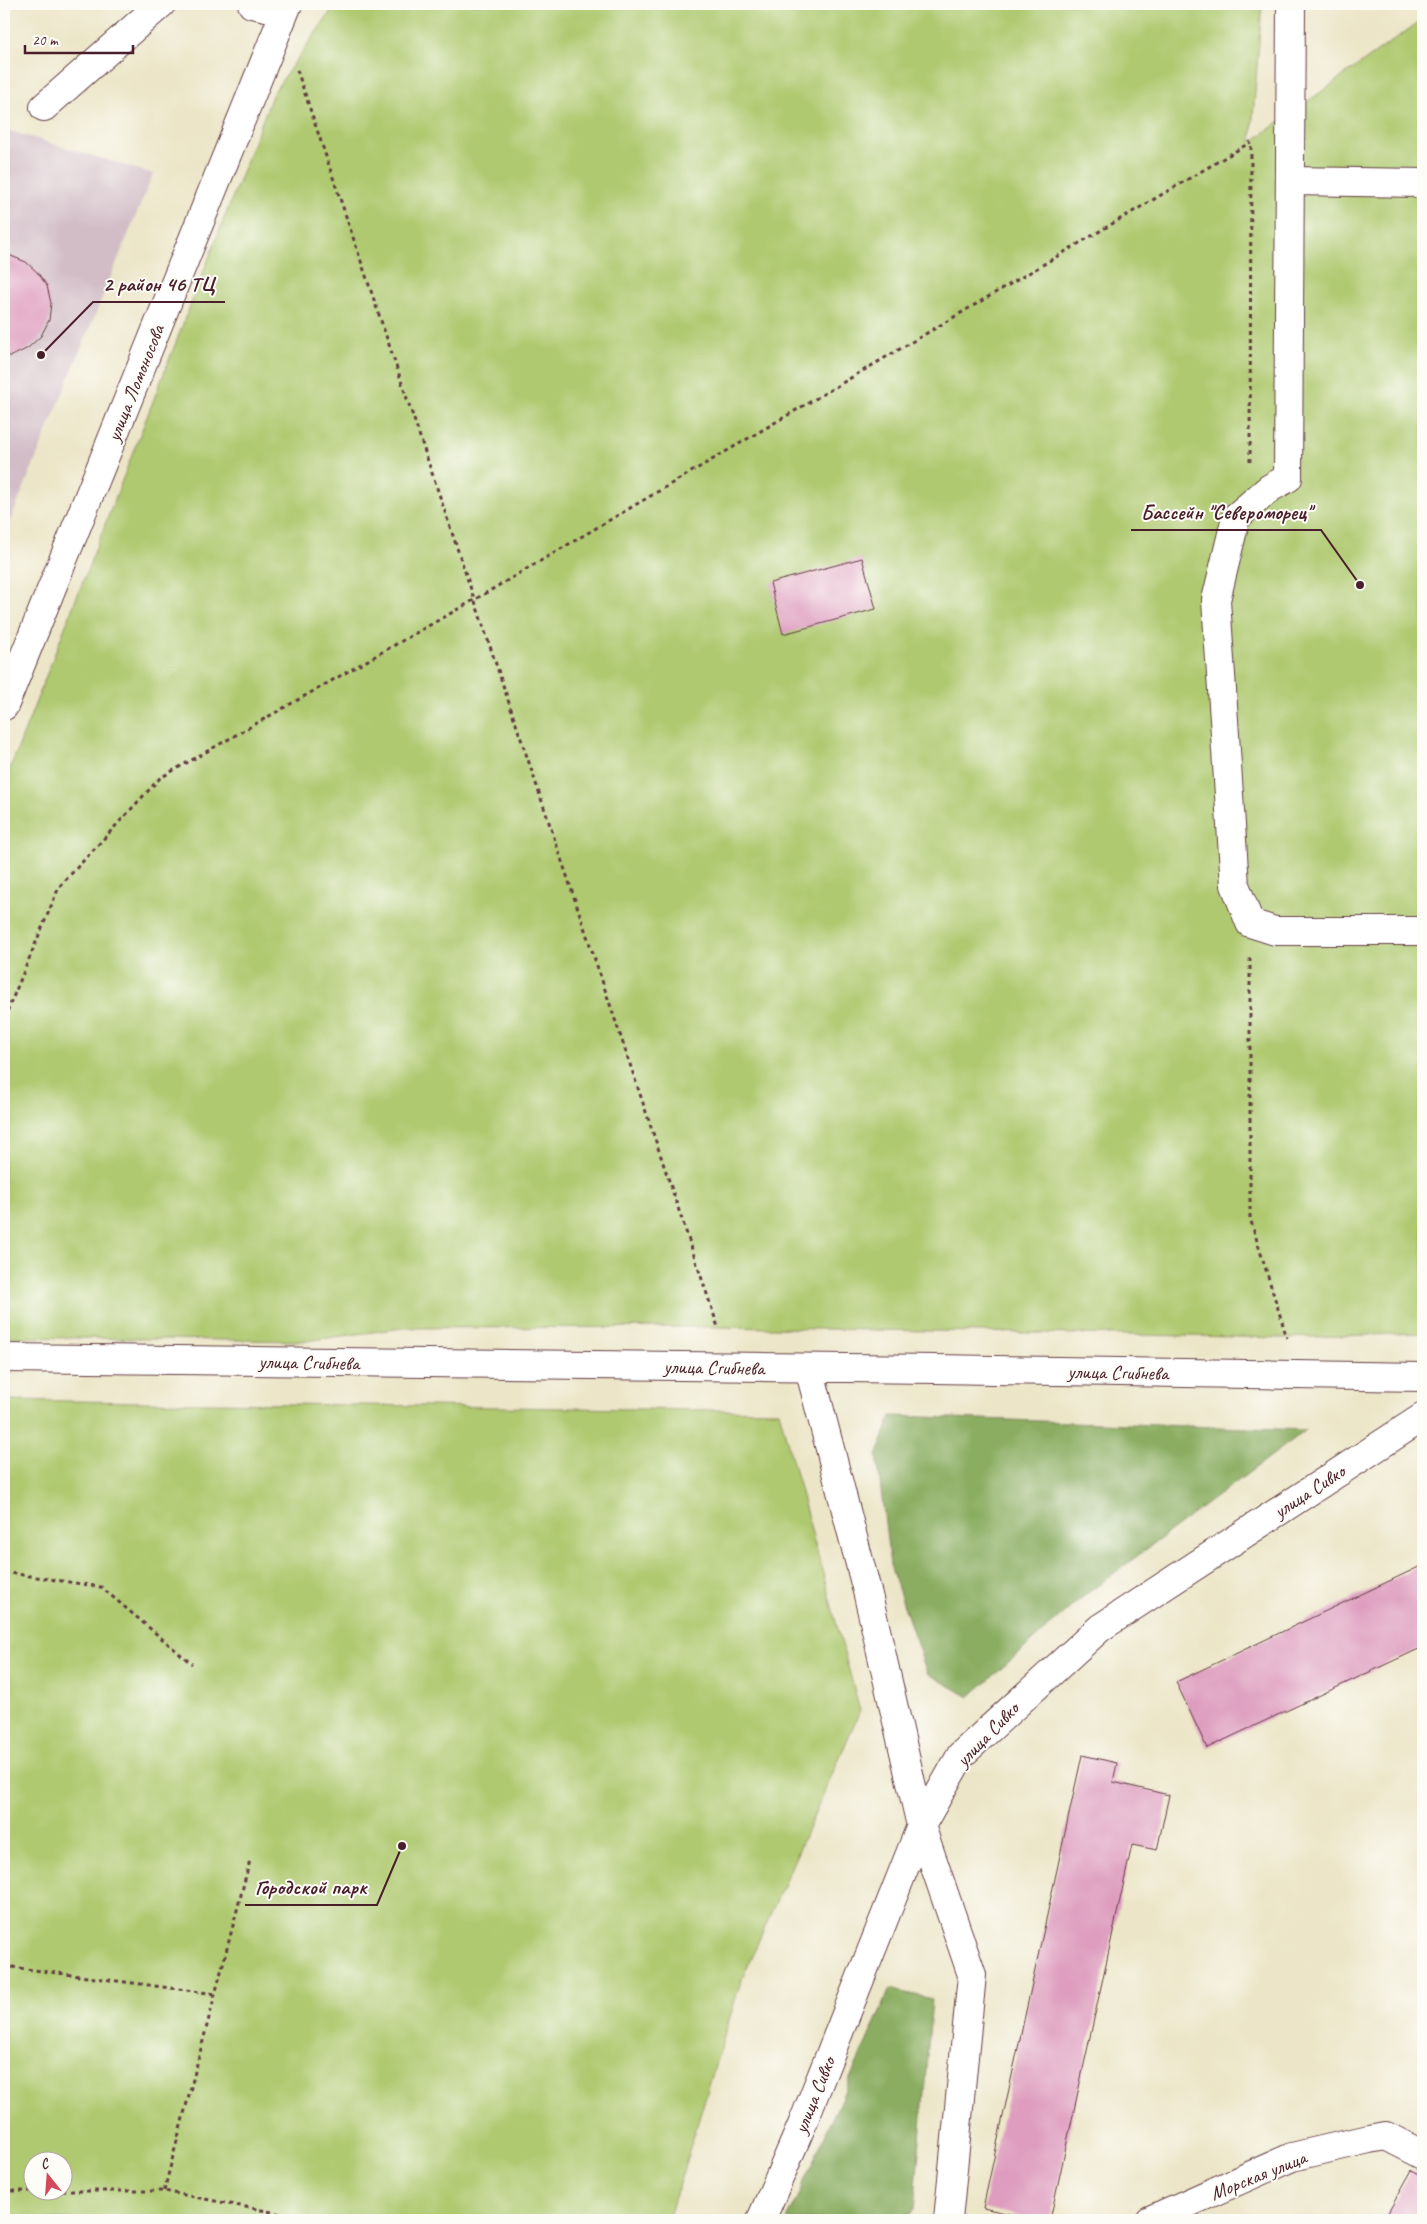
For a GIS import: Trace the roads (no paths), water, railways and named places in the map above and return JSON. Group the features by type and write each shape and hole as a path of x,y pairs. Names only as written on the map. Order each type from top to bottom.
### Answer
{"street":[{"path":"44,107 161,4"},
{"path":"252,4 287,7"},
{"path":"1291,4 1288,478 1270,488 1236,517 1216,600 1235,885 1250,923 1275,931 1423,931"},
{"name":"улица Ломоносова","path":"4,706 287,7"},
{"path":"1290,181 1423,183"},
{"name":"улица Сгибнева","path":"4,1358 1423,1377"},
{"path":"809,1368 868,1595 921,1826 972,1974 948,2220"},
{"name":"улица Сивко","path":"761,2220 806,2116 921,1826 960,1755 1100,1628 1423,1418"},
{"name":"Морская улица","path":"1150,2220 1292,2157 1359,2141 1386,2136 1423,2155"}],"place":[{"name":"2 район 46 ТЦ","path":"41,355"},
{"name":"Бассейн \"Североморец\"","path":"1360,585"},
{"name":"Городской парк","path":"402,1846"}]}
